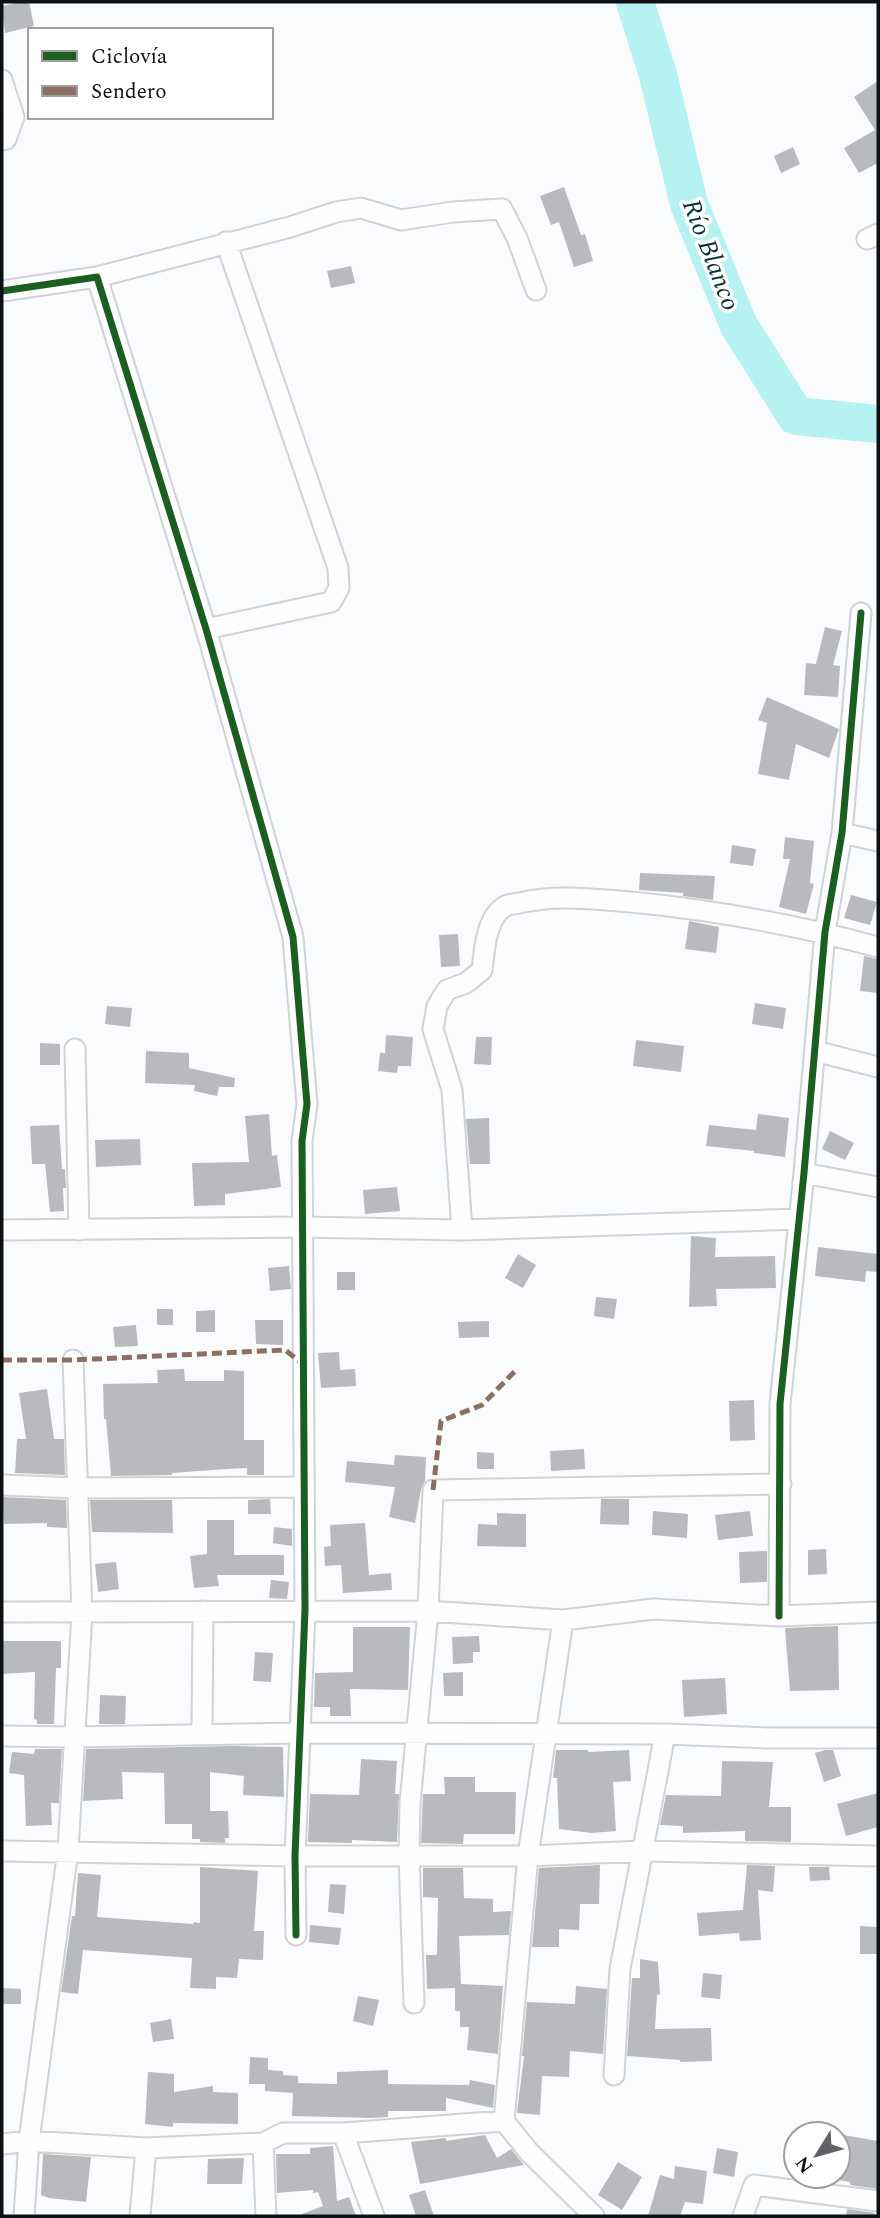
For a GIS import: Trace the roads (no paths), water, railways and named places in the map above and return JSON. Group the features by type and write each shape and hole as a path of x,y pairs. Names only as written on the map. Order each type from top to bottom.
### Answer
{"street":[{"path":"2,80 14,117 6,139 2,140"},
{"path":"2,291 97,277 290,227 336,212 361,208 401,220 453,212 502,209 517,238 536,290"},
{"path":"206,629 331,603 339,588 338,568 226,242"},
{"path":"97,277 206,629 293,937 307,1104 302,1141 305,1611 295,1856 296,1935"},
{"path":"779,1616 780,1404 816,1051 825,932 842,833 861,613"},
{"path":"842,833 878,841"},
{"path":"462,1230 452,1090 433,1029 437,1006 447,990 466,983 482,971 490,924 503,907 536,899 570,896 685,907 825,932 878,947"},
{"path":"75,1049 79,1230"},
{"path":"816,1051 878,1067"},
{"path":"804,1173 878,1187"},
{"path":"2,1230 302,1227 462,1230 799,1219"},
{"path":"24,2216 29,2141 68,1850 82,1613 73,1360"},
{"path":"414,2003 410,1802 428,1611 433,1490 781,1484"},
{"path":"2,1485 78,1488 304,1486"},
{"path":"2,1612 428,1611 563,1620 654,1609 779,1616 878,1612"},
{"path":"202,1735 203,1612"},
{"path":"563,1620 528,1856 504,2121 529,2152 594,2216"},
{"path":"2,1736 300,1733 664,1734 878,1738"},
{"path":"614,2076 620,1969 664,1734"},
{"path":"2,1851 68,1850 295,1856 528,1856 643,1851 878,1856"},
{"path":"2,2144 29,2141 146,2148 263,2143 283,2133 343,2133 504,2121"},
{"path":"343,2133 374,2216"},
{"path":"263,2143 266,2216"},
{"path":"140,2216 146,2148"},
{"path":"743,2216 754,2185 878,2201"}],"waterway":[{"name":"Río Blanco","path":"635,2 658,75 689,204 739,326 796,416 878,424"}]}
